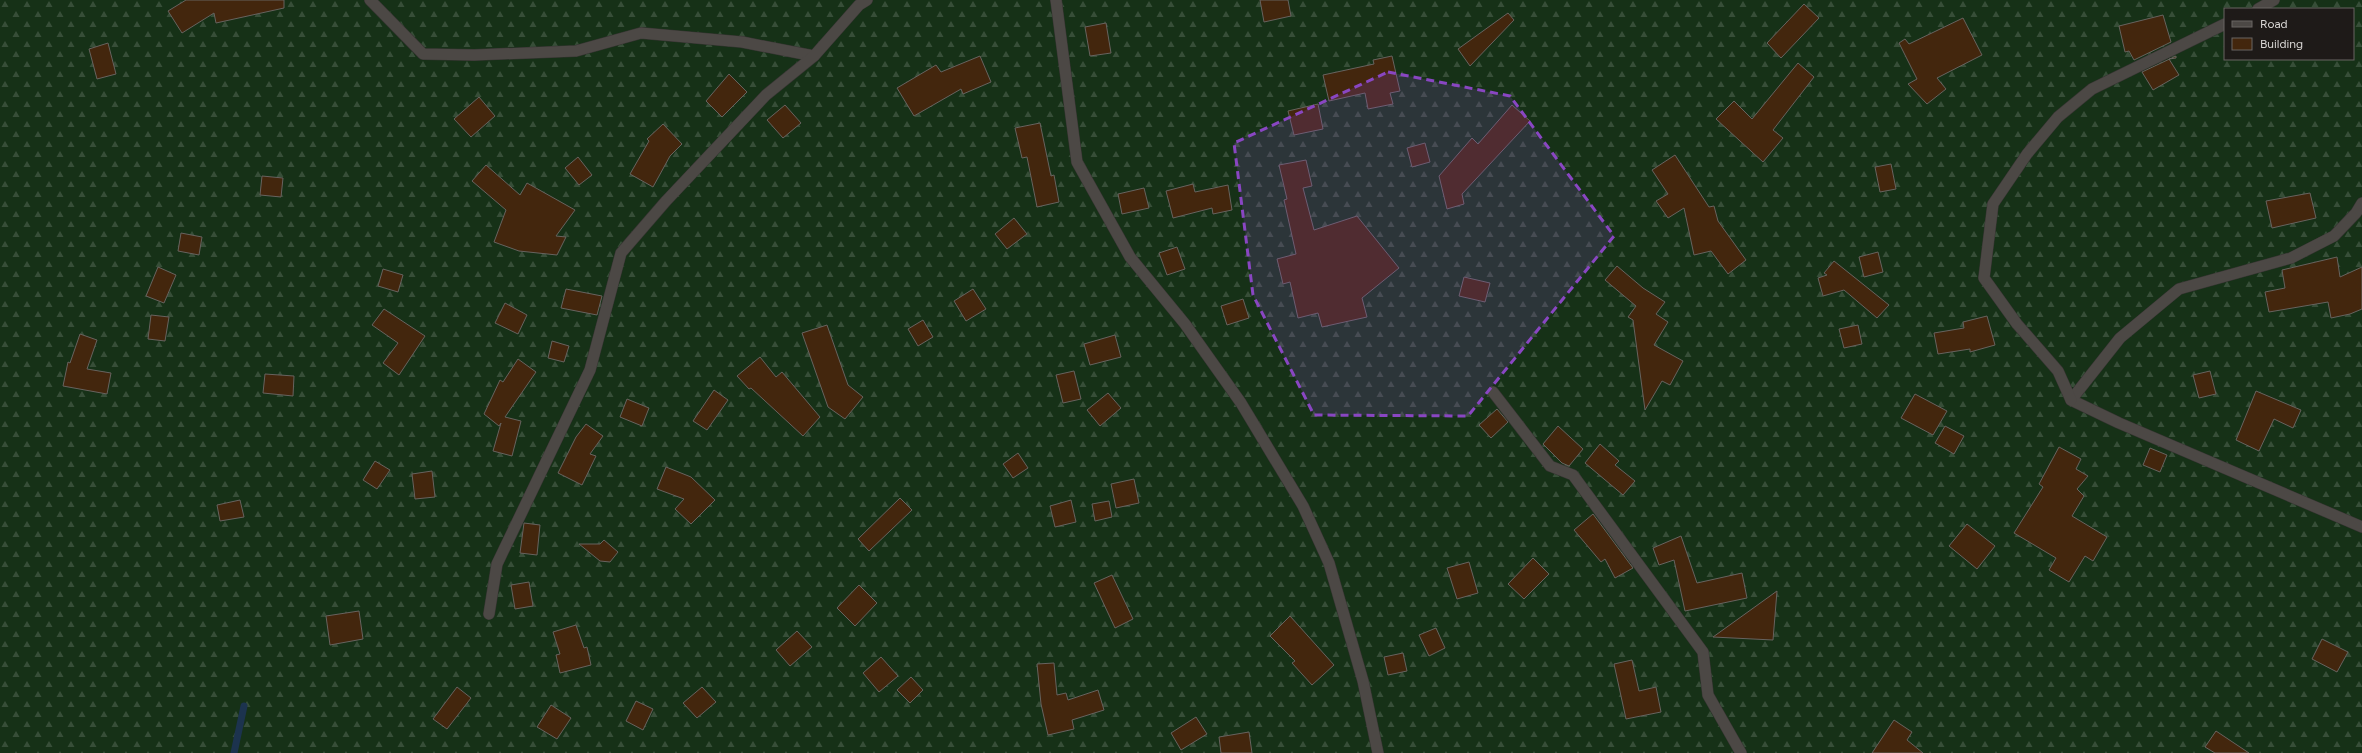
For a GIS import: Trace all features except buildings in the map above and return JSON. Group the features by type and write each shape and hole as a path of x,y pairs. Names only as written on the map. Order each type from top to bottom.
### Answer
{"street":[{"path":"370,0 423,54 474,55 576,51 641,33 742,42 814,56"},
{"path":"490,614 497,564 590,370 621,253 666,200 766,95 814,56 859,5 867,0"},
{"path":"1056,0 1077,162 1130,257 1185,324 1241,403 1303,506 1328,563 1363,681 1378,753"},
{"path":"2260,8 2274,0"},
{"path":"2224,24 2092,89 2058,117 2027,154 1992,204 1984,278 2017,324 2058,371 2071,400 2119,424 2362,528"},
{"path":"2071,400 2120,338 2179,289 2291,258 2334,236 2356,213 2362,203"},
{"path":"1493,392 1550,466 1573,475 1703,652 1708,695 1741,753"}],"highlighted area":[{"path":"1388,72 1510,96 1614,236 1468,416 1314,415 1253,295 1234,143"}],"green space":[{"path":"0,0 2362,0 2362,753 0,753"}],"waterway":[{"path":"234,753 244,706"}]}
